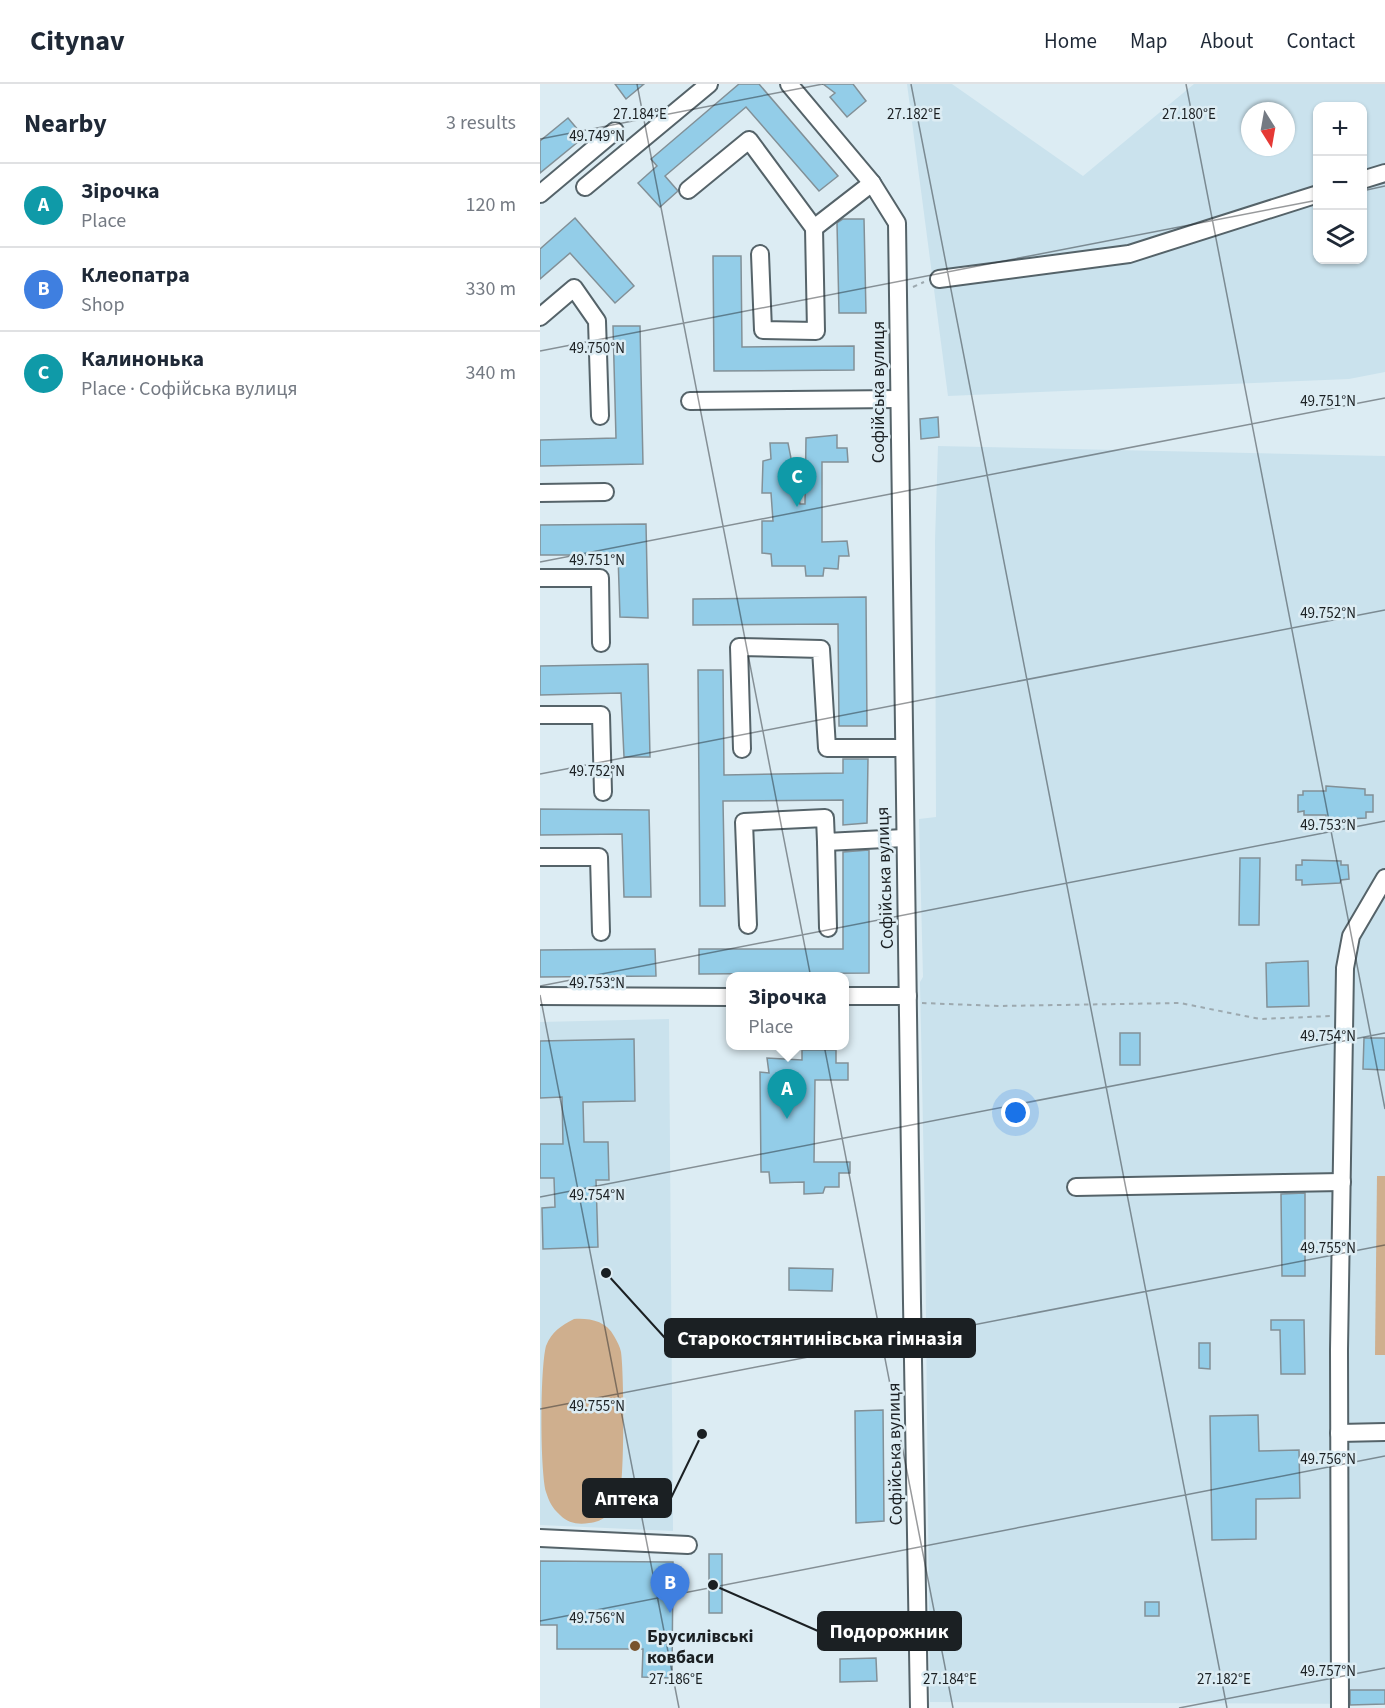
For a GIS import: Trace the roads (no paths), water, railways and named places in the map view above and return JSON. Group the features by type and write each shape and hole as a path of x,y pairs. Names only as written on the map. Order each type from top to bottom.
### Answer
{"street":[{"path":"585,187 709,84"},
{"name":"Софійська вулиця","path":"789,84 872,183 897,223 901,748 912,1000 919,1708"},
{"path":"540,194 617,127 637,143"},
{"path":"688,190 749,141 814,228 816,331 762,330 760,254"},
{"path":"1367,178 1385,173"},
{"path":"814,228 872,183"},
{"path":"939,279 1129,254 1313,195"},
{"path":"540,317 574,288 597,321 600,416"},
{"path":"690,401 898,399"},
{"path":"540,493 605,492"},
{"path":"540,578 600,578 601,643"},
{"path":"742,749 739,647 821,649 826,747 901,748"},
{"path":"540,715 601,715 603,792"},
{"path":"748,925 744,822 825,818 828,928"},
{"path":"826,842 904,838"},
{"path":"540,857 599,857 600,932"},
{"path":"1340,1708 1340,1433 1345,968 1351,936 1385,878"},
{"path":"540,996 726,997"},
{"path":"849,996 912,1000"},
{"path":"1076,1187 1342,1182"},
{"path":"1340,1433 1385,1432"},
{"path":"540,1538 688,1545"}],"place":[{"name":"Калинонька","path":"797,507"},
{"name":"Зірочка","path":"787,1119"},
{"name":"Старокостянтинівська гімназія","path":"606,1273"},
{"name":"Аптека","path":"702,1434"},
{"name":"Подорожник","path":"713,1585"},
{"name":"Клеопатра","path":"670,1613"},
{"name":"Брусилівські ковбаси","path":"635,1646"}]}
